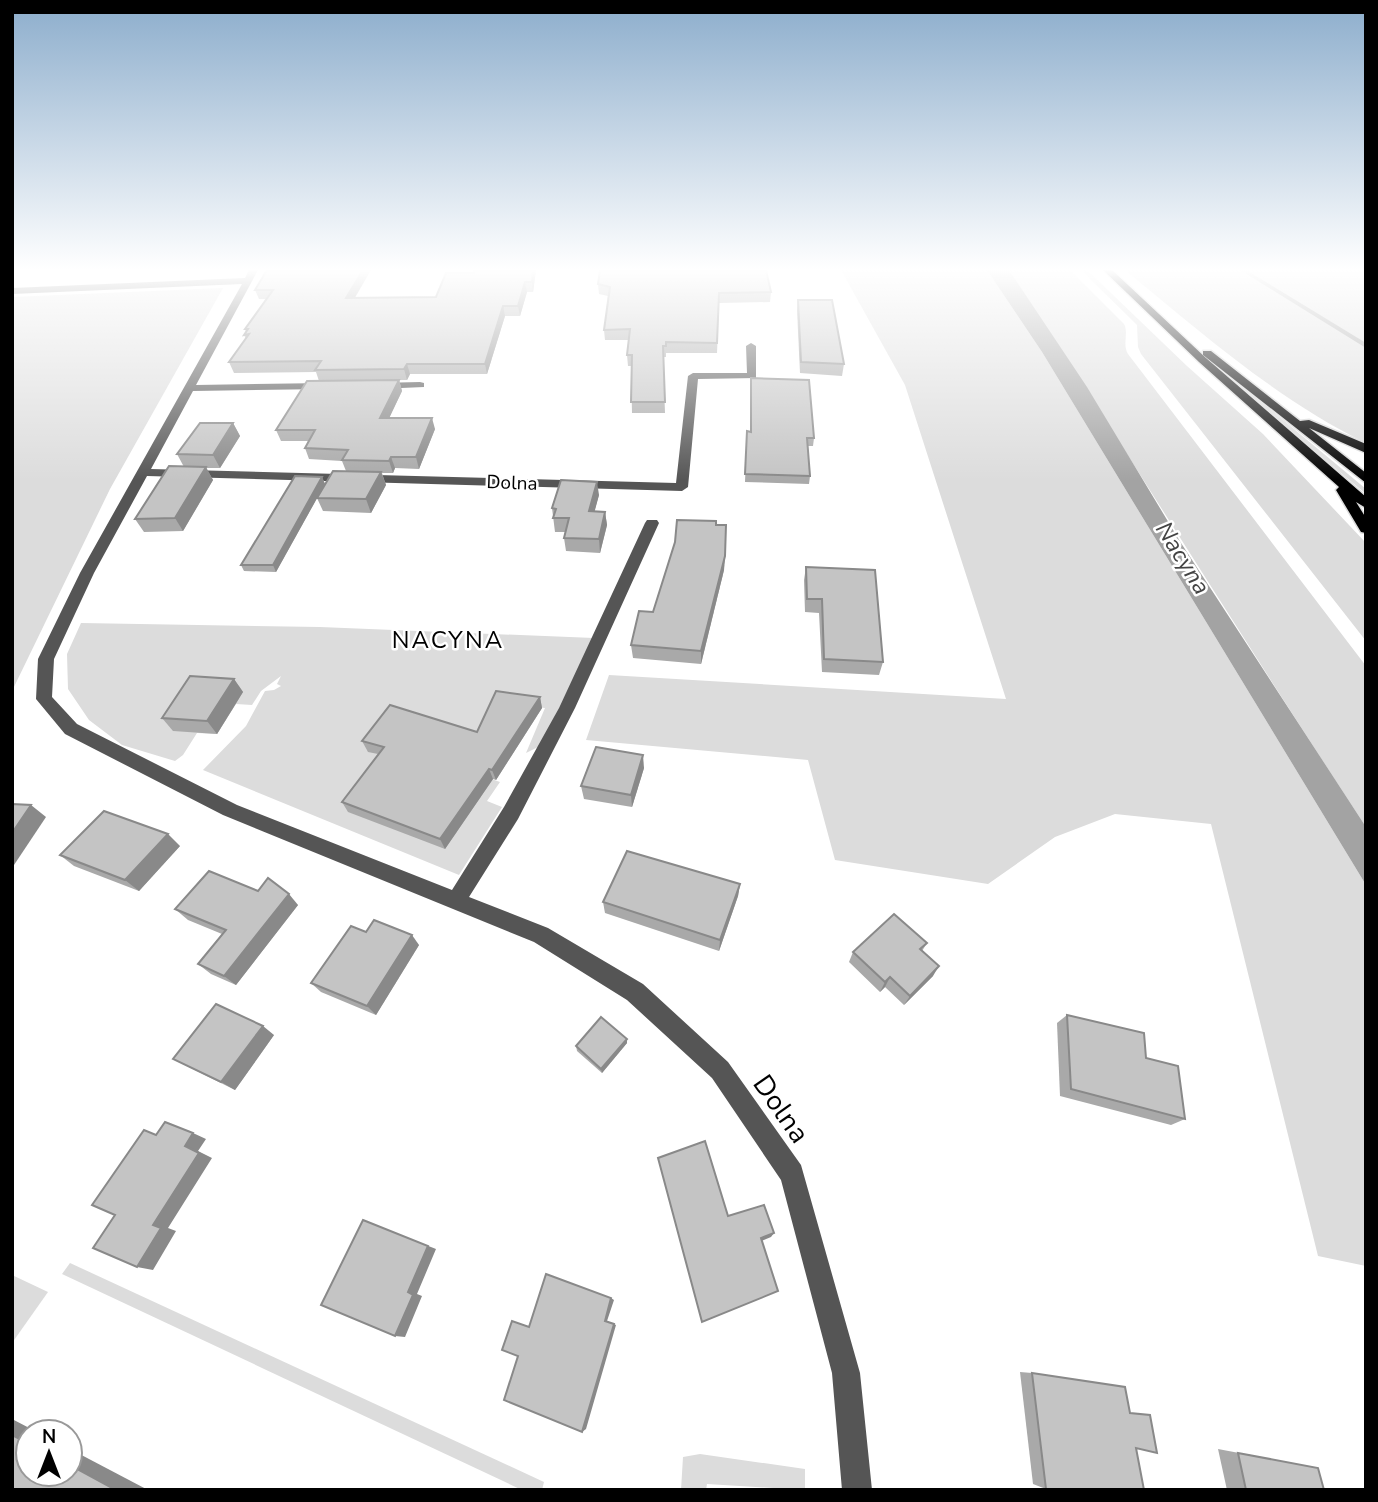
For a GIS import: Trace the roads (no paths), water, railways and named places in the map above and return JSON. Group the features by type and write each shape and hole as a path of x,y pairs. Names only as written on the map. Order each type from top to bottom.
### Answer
{"main road":[{"path":"1181,340 1202,362 1366,504"},
{"path":"1188,340 1219,361 1366,479"},
{"path":"1285,414 1366,449"},
{"path":"1332,474 1366,529"}],"street":[{"name":"Dolna","path":"216,340 87,573 46,659 44,699 71,729 230,810 541,935 635,992 720,1070 792,1174 846,1373 857,1490"},
{"name":"Dolna","path":"142,472 681,487 693,376 752,376 751,346"},
{"path":"366,386 420,385"},
{"path":"190,388 339,386"},
{"path":"455,902 511,813 567,708 652,523"}],"water":[{"name":"Nacyna","path":"1034,340 1056,340 1181,543 1366,827 1366,885"}],"waterway":[{"path":"1356,340 1366,346"}],"district":[{"name":"NACYNA","path":"448,640"}]}
